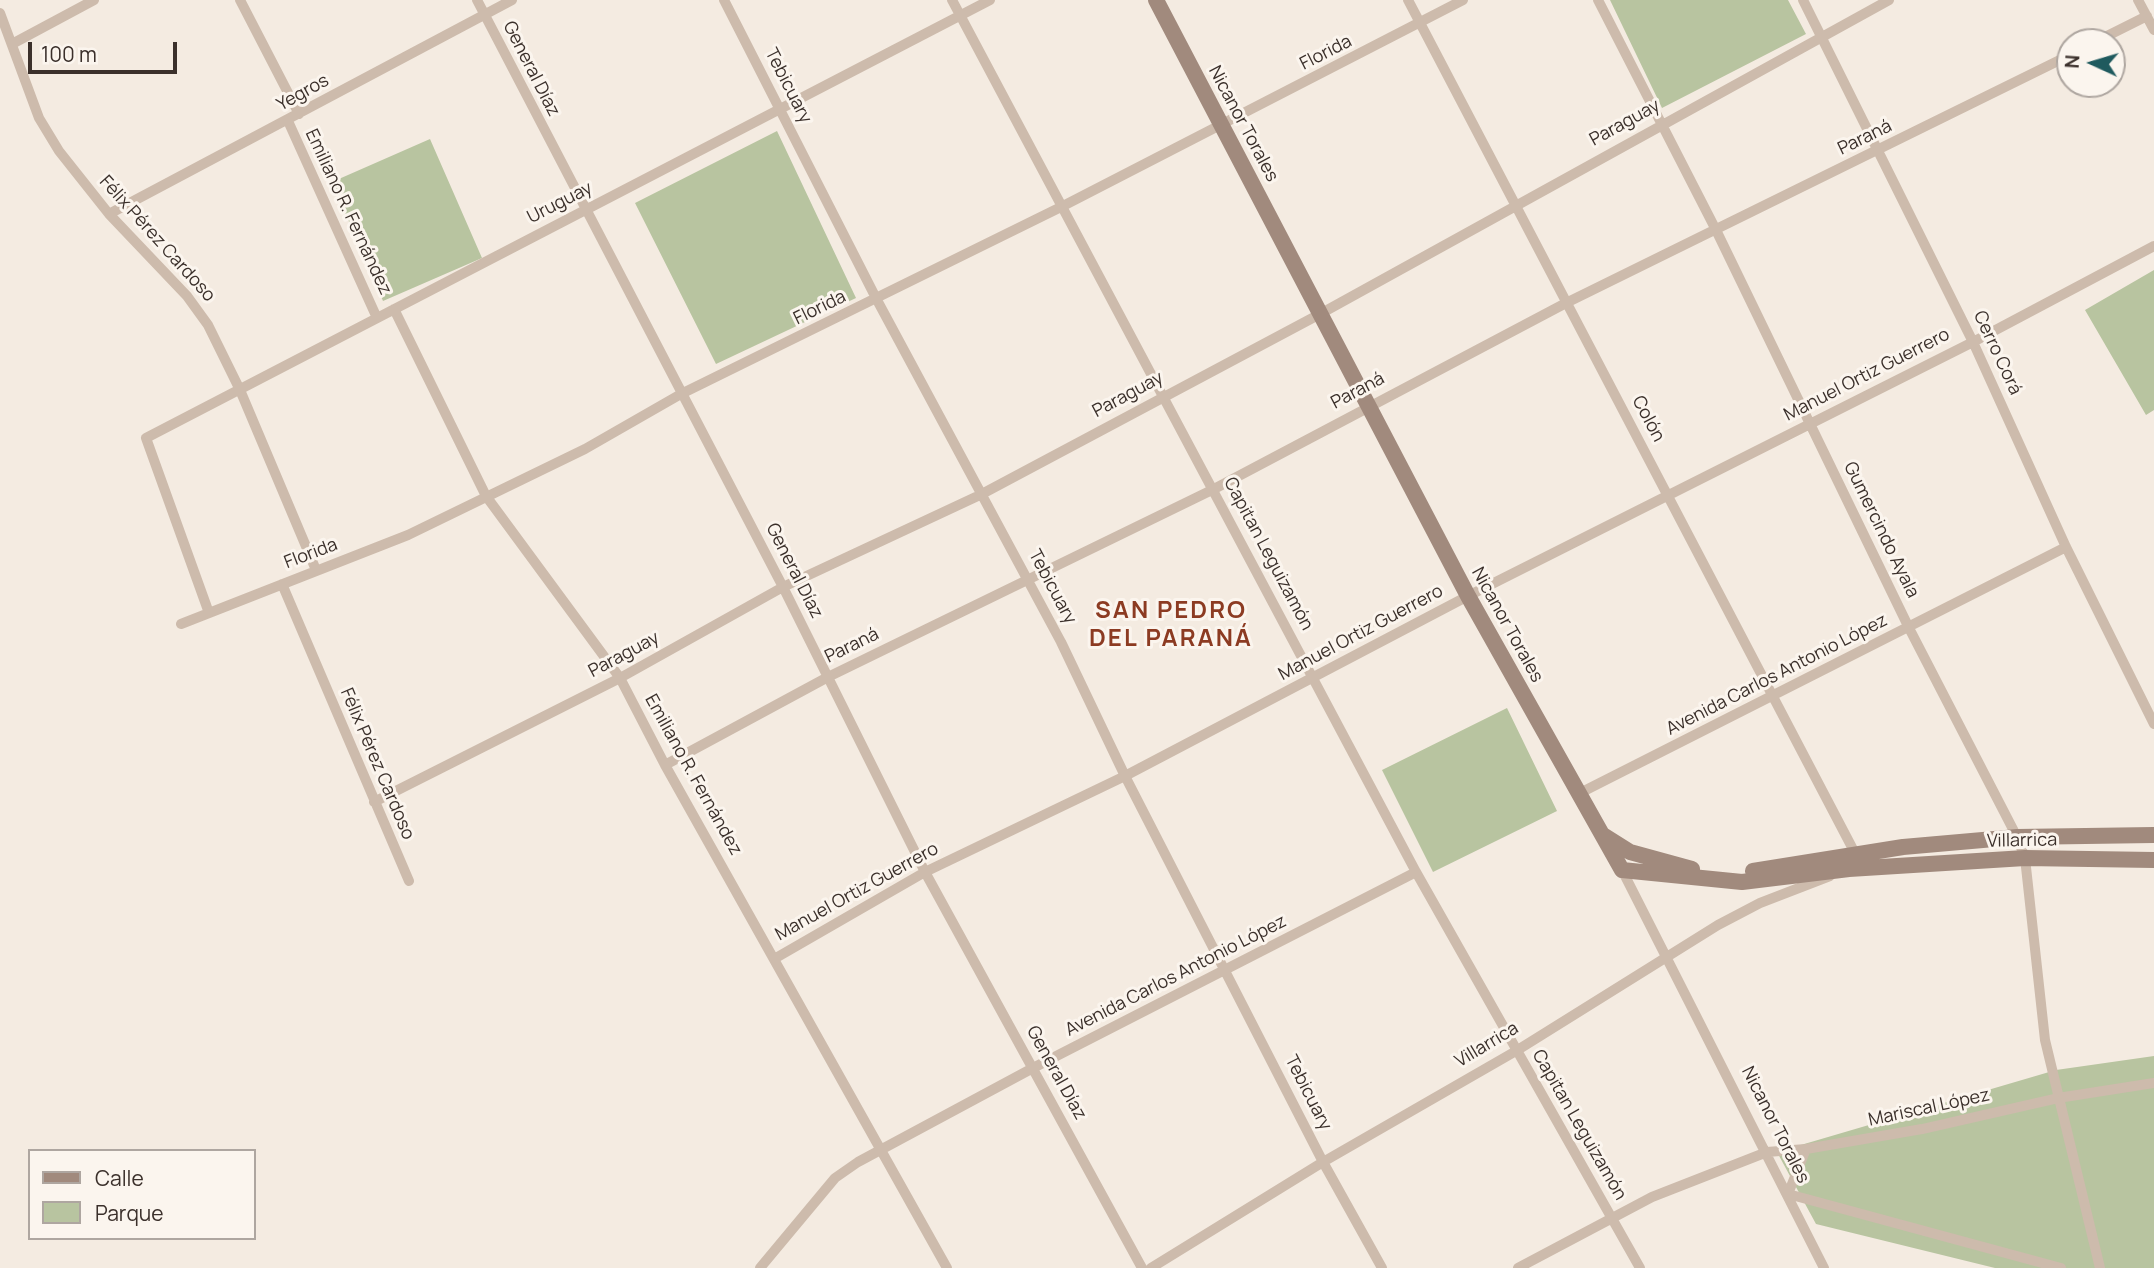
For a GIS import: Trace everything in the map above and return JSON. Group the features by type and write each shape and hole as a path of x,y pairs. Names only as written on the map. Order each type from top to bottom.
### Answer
{"street":[{"path":"12,44 94,0"},
{"name":"Emiliano R. Fernández","path":"240,0 299,114"},
{"name":"General Díaz","path":"477,0 583,210 783,587 925,872 1142,1268"},
{"name":"Yegros","path":"109,214 512,0"},
{"name":"Tebicuary","path":"724,0 877,300 980,495 1029,581 1125,776 1324,1162 1382,1268"},
{"name":"Capitan Leguizamón","path":"952,0 1416,872 1640,1268"},
{"name":"Uruguay","path":"209,613 146,438 990,0"},
{"name":"Nicanor Torales","path":"1156,0 1468,596 1622,870 1824,1268"},
{"name":"Colón","path":"1408,0 1773,696 1852,862"},
{"name":"Florida","path":"181,624 408,535 584,449 681,394 877,300 1222,126 1463,0"},
{"name":"Gumercindo Ayala","path":"1598,0 1716,230 1909,628 2017,837 2025,858 2045,1040 2100,1268"},
{"name":"Cerro Corá","path":"1802,0 1973,342 2066,547 2154,724"},
{"name":"Paraguay","path":"373,802 620,678 783,587 980,495 1163,395 1320,314 1516,203 1822,39 1889,0"},
{"path":"2138,0 2154,30"},
{"name":"Félix Pérez Cardoso","path":"0,13 39,118 71,167 109,214 201,315 240,390 316,570"},
{"path":"2123,28 2147,16"},
{"name":"Paraná","path":"665,765 828,677 1214,489 1368,405 1566,303 2056,62"},
{"name":"Emiliano R. Fernández","path":"288,121 377,318"},
{"name":"Manuel Ortiz Guerrero","path":"774,959 925,872 1125,776 1468,596 1973,342 2154,246"},
{"name":"Emiliano R. Fernández","path":"394,309 486,496 620,678 665,765 883,1149 947,1268"},
{"name":"Avenida Carlos Antonio López","path":"1578,794 2066,547"},
{"name":"Félix Pérez Cardoso","path":"282,584 409,881"},
{"name":"Villarrica","path":"1599,832 1630,852 1663,863 1705,871 1741,872 1852,862 2025,858 2154,860"},
{"name":"Villarrica","path":"1622,870 1742,882 2017,837 2154,835"},
{"name":"Villarrica","path":"1152,1268 1324,1162 1516,1051 1667,956 1760,903 1852,862"},
{"name":"Avenida Carlos Antonio López","path":"760,1268 835,1178 883,1149 1033,1068 1416,872"},
{"name":"Mariscal López","path":"1518,1268 1652,1197 1767,1152 1806,1149 1922,1129 2058,1098 2154,1083"},
{"path":"1806,1149 1788,1194 2061,1268"}],"green space":[{"path":"1610,0 1788,0 1806,34 1662,108"},
{"path":"777,131 856,298 716,364 635,203"},
{"path":"430,139 482,258 383,301 332,182"},
{"path":"2154,270 2154,410 2146,415 2085,310"},
{"path":"1507,708 1557,811 1433,872 1382,770"},
{"path":"2154,1056 2154,1268 1995,1268 1816,1224 1777,1152 2056,1070"}],"district":[{"name":"SAN PEDRO DEL PARANÁ","path":"1171,625"}]}
